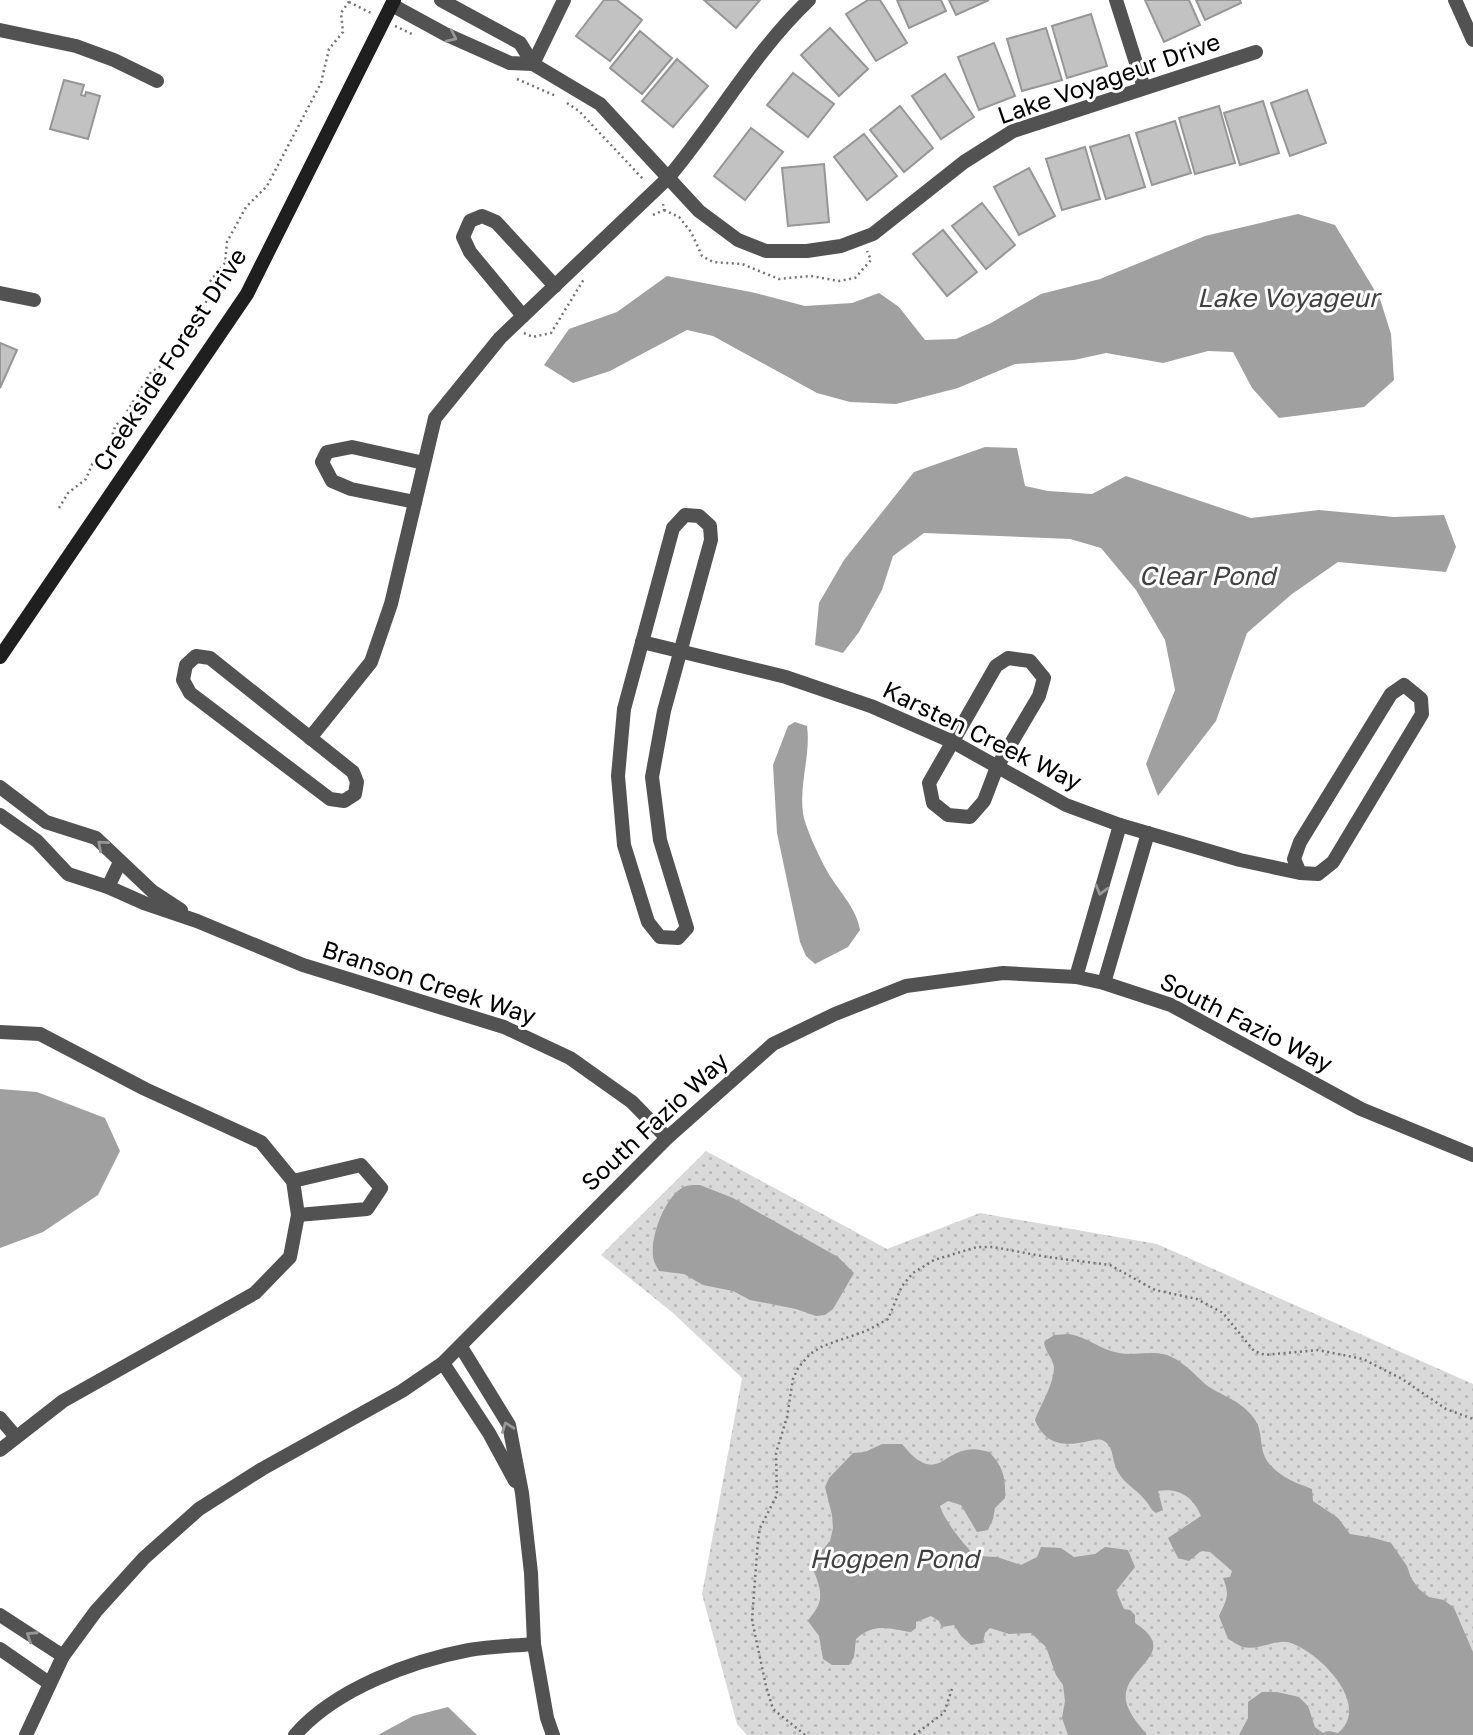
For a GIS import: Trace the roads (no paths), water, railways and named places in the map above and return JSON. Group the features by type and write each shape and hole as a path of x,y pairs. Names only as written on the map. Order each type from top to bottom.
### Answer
{"main road":[{"name":"Creekside Forest Drive","path":"0,657 247,293 393,3"}],"street":[{"name":"Lake Voyageur Drive","path":"441,0 520,43 533,64 600,104 699,211 738,240 766,251 807,251 841,246 873,234 964,162 1013,131 1256,52"},
{"path":"533,64 564,0"},
{"path":"310,738 371,662 391,604 435,418 500,338 668,178 783,25 809,0"},
{"path":"1116,0 1144,88"},
{"path":"1455,0 1473,40"},
{"name":"Lake Voyageur Drive","path":"393,3 445,34 510,63 533,64"},
{"path":"0,30 76,46 157,80"},
{"path":"519,320 470,252 463,237 470,221 482,216 496,222 555,286"},
{"path":"0,293 34,300"},
{"path":"415,502 351,489 332,481 322,462 327,452 352,447 424,463"},
{"path":"685,515 699,516 710,526 711,540 664,711 652,778 660,839 687,928 678,938 660,937 648,922 624,845 618,776 624,709 642,642 673,528 685,515"},
{"name":"Karsten Creek Way","path":"642,642 786,677 871,706 953,741 1066,805 1120,825 1240,860 1300,873"},
{"path":"196,656 210,658 310,738 353,772 358,782 355,794 344,801 330,799 190,693 183,680 186,665 196,656"},
{"path":"1009,657 1030,660 1044,678 1039,696 997,767 984,801 970,817 948,815 933,803 929,783 953,741 996,666 1009,657"},
{"path":"1404,685 1421,698 1422,714 1333,862 1318,874 1300,873 1294,859 1300,842 1391,694 1404,685"},
{"name":"Branson Creek Way","path":"0,787 46,822 96,838 152,891 197,921"},
{"name":"Branson Creek Way","path":"0,816 37,841 68,874 197,921 303,965 504,1027 570,1058 632,1102 667,1138"},
{"path":"37,841 46,822"},
{"path":"1076,977 1120,825"},
{"path":"1104,982 1148,833"},
{"path":"108,887 120,862"},
{"name":"South Fazio Way","path":"26,1735 63,1656 96,1611 136,1567 199,1509 262,1469 402,1391 443,1363 667,1138 773,1044 835,1014 906,986 1003,973 1076,977 1104,982 1171,1005 1361,1109 1473,1155"},
{"path":"0,1032 40,1034 145,1089 261,1142 293,1181 298,1215 290,1257 255,1293 63,1401 0,1450"},
{"path":"293,1181 361,1165 381,1188 367,1209 298,1215"},
{"path":"461,1347 509,1425 522,1493 531,1573 534,1644 547,1718 553,1735"},
{"path":"443,1363 489,1433 522,1493"},
{"path":"0,1418 16,1437"},
{"path":"0,1465 16,1437"},
{"path":"0,1615 63,1656"},
{"path":"295,1735 347,1694 402,1668 470,1650 534,1644"},
{"path":"0,1649 49,1683"}],"water":[{"name":"Lake Voyageur","path":"1298,214 1335,225 1380,299 1391,334 1394,380 1364,407 1279,418 1252,388 1233,352 1208,351 1163,363 1106,353 1074,360 1015,364 958,388 896,404 850,402 817,393 713,336 687,330 610,371 573,383 544,365 569,329 617,312 667,276 751,292 805,306 852,303 879,293 899,307 925,340 956,339 991,323 1041,294 1100,279 1205,236"},
{"name":"Clear Pond","path":"985,447 1017,448 1025,486 1048,491 1092,494 1126,476 1251,518 1319,510 1394,517 1444,515 1456,547 1446,572 1338,562 1292,594 1247,633 1216,721 1158,796 1146,764 1175,690 1165,640 1136,590 1101,548 1070,539 924,533 893,556 882,590 859,632 843,653 815,645 819,603 844,560 914,472"},
{"path":"795,722 807,726 802,791 804,819 830,877 850,906 860,930 848,947 815,964 806,956 800,942 777,833 773,765 788,726"},
{"path":"0,1089 37,1092 105,1118 120,1151 98,1195 43,1232 0,1248"},
{"path":"700,1185 733,1198 838,1257 854,1273 833,1309 825,1315 816,1316 750,1300 733,1291 703,1285 684,1274 659,1271 654,1261 653,1243 664,1209 684,1187"},
{"path":"1069,1334 1112,1351 1125,1354 1161,1354 1178,1361 1205,1384 1248,1411 1258,1424 1268,1463 1281,1474 1312,1489 1313,1501 1338,1518 1350,1534 1391,1543 1419,1589 1429,1597 1444,1600 1454,1608 1473,1652 1473,1735 1239,1735 1248,1718 1248,1702 1262,1692 1299,1697 1308,1706 1315,1727 1323,1733 1338,1733 1347,1722 1349,1709 1346,1695 1328,1668 1291,1643 1279,1642 1249,1648 1228,1639 1219,1616 1227,1597 1223,1578 1230,1577 1232,1571 1210,1552 1201,1551 1189,1561 1178,1558 1168,1538 1201,1516 1190,1499 1179,1492 1158,1491 1163,1510 1156,1513 1117,1471 1107,1443 1097,1440 1064,1444 1044,1435 1035,1420 1050,1387 1054,1367 1044,1342 1054,1335"},
{"name":"Hogpen Pond","path":"882,1444 902,1444 914,1457 929,1464 941,1462 969,1449 989,1452 994,1457 1003,1473 1005,1498 995,1508 988,1530 977,1532 961,1505 948,1501 940,1506 950,1525 975,1556 997,1557 1021,1565 1037,1557 1041,1547 1061,1548 1074,1557 1095,1554 1105,1547 1128,1550 1135,1567 1116,1591 1124,1609 1135,1615 1135,1623 1148,1634 1153,1643 1147,1661 1127,1689 1126,1701 1132,1715 1147,1735 1068,1735 1062,1718 1065,1701 1063,1685 1056,1675 1046,1647 1031,1633 1009,1634 990,1628 985,1633 983,1643 971,1645 954,1625 942,1627 939,1621 931,1616 916,1622 916,1628 911,1632 882,1628 863,1634 856,1639 854,1657 849,1665 832,1665 823,1659 819,1636 808,1621 820,1599 820,1588 812,1566 830,1541 833,1528 825,1487 829,1478 853,1453 865,1452"},
{"path":"448,1707 477,1735 378,1735 413,1716"}]}
